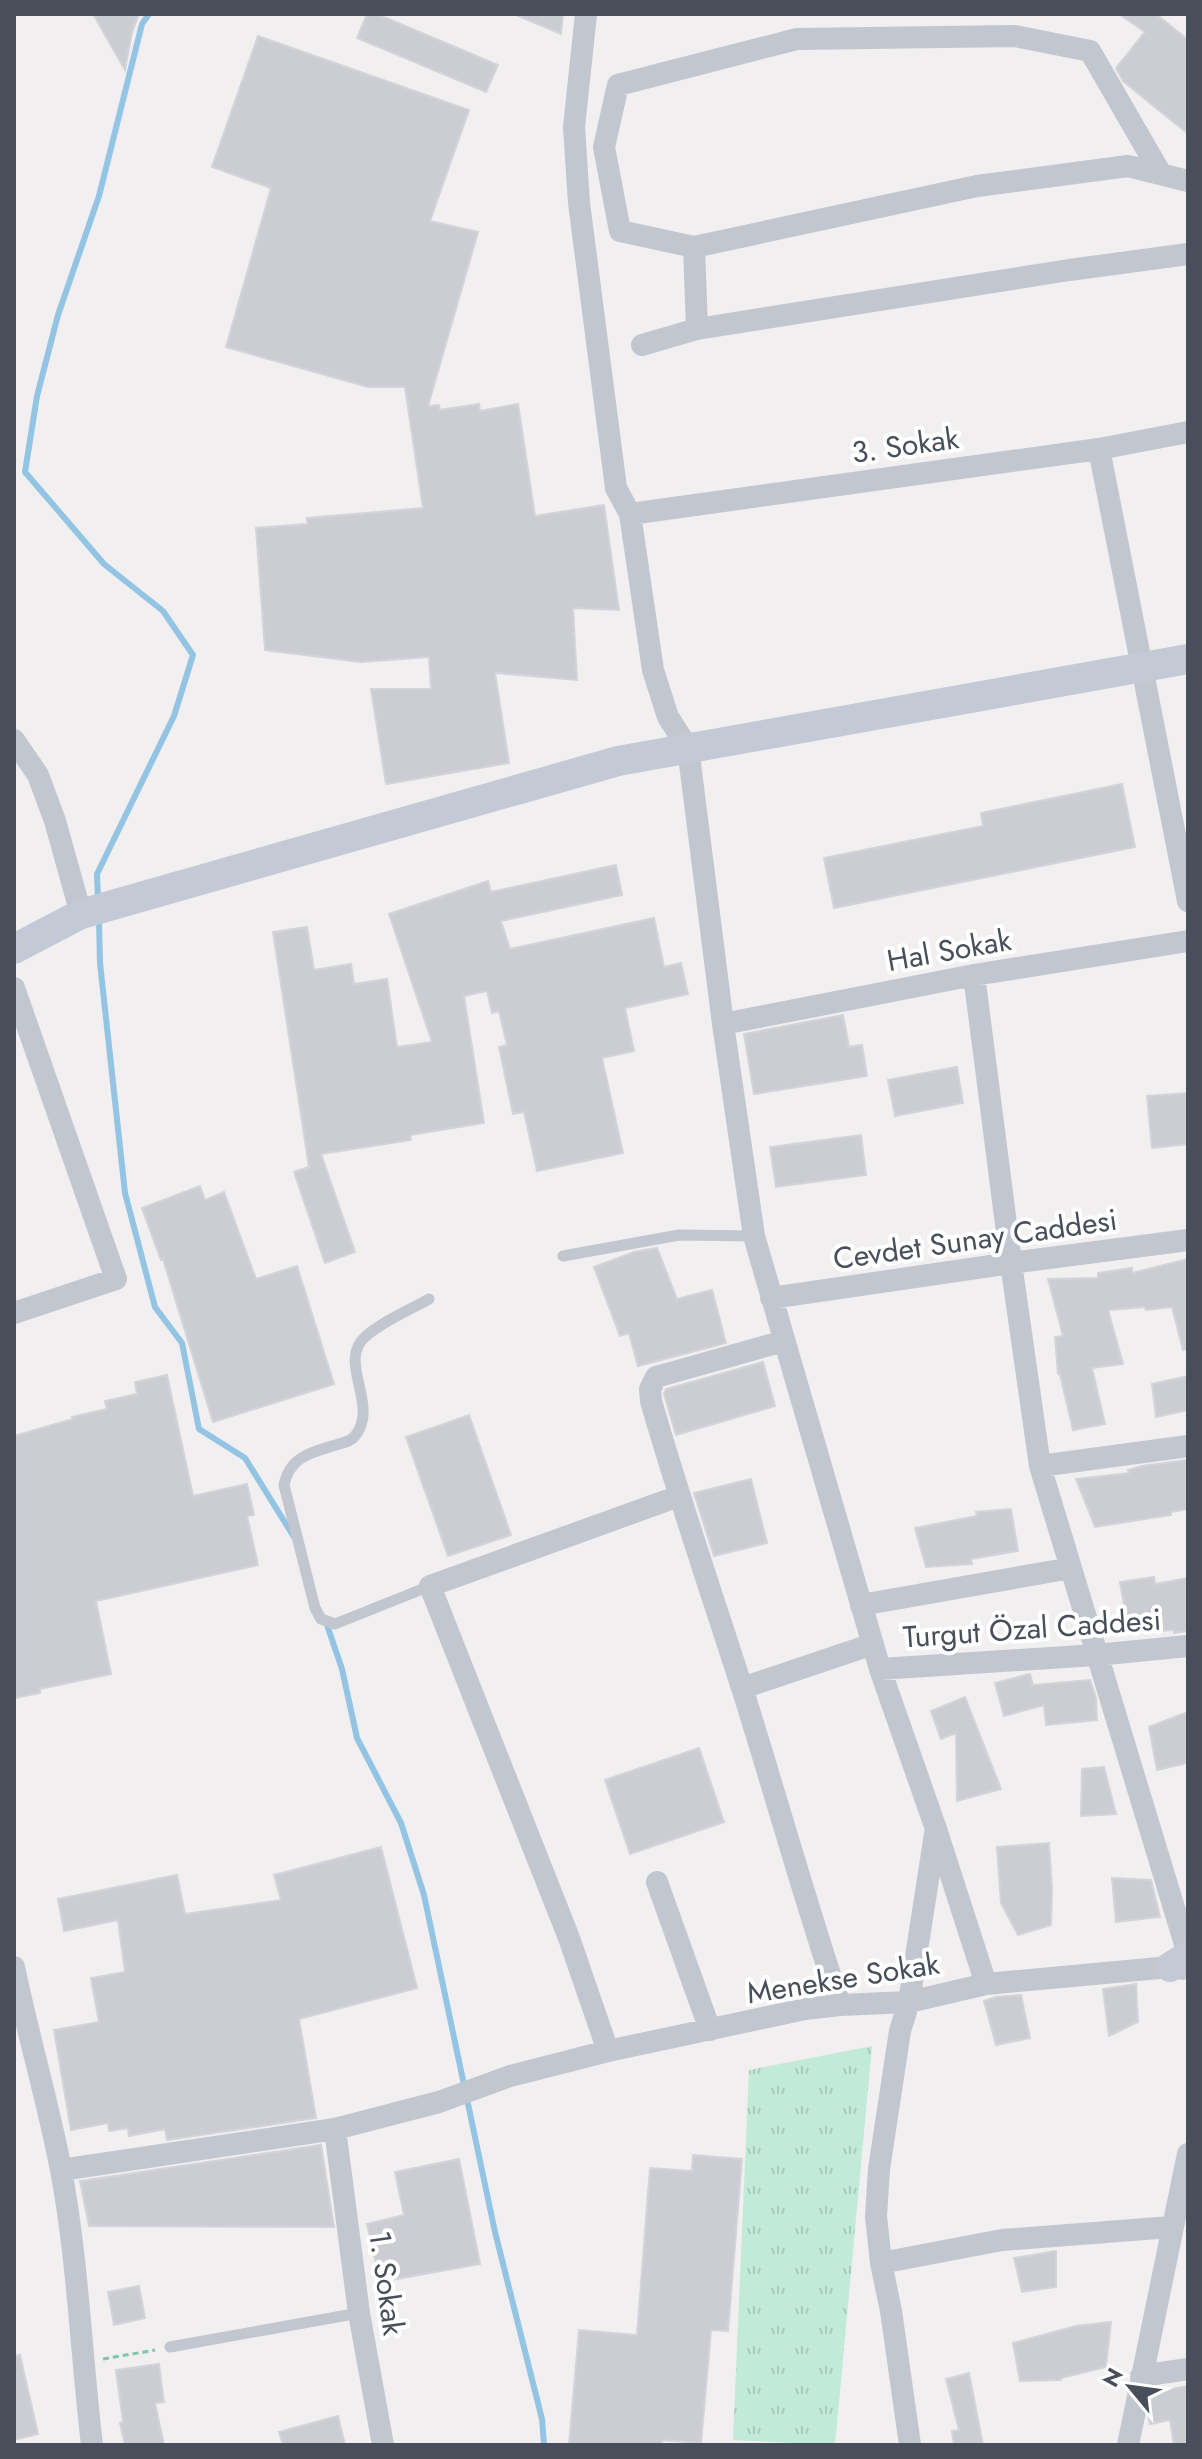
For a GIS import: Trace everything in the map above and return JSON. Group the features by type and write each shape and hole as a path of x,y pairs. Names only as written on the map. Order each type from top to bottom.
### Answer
{"street":[{"path":"586,14 574,127 579,203 616,488 630,514 653,670 668,717 688,748 754,1236 880,1669 986,1984"},
{"path":"1161,174 1090,51 1015,36 797,39 618,85 604,147 620,231 694,247 977,186 1128,166 1188,181"},
{"path":"694,247 697,329"},
{"path":"642,345 697,329 1188,254"},
{"name":"3. Sokak","path":"630,514 1099,449 1188,432"},
{"path":"1099,449 1188,901"},
{"path":"14,949 81,914 618,761 1188,659"},
{"path":"14,740 38,775 55,821 81,914"},
{"name":"Hal Sokak","path":"723,1024 974,975 1188,941"},
{"path":"974,975 1040,1466 1184,1962"},
{"path":"14,988 116,1279 14,1313"},
{"name":"Cevdet Sunay Caddesi","path":"771,1298 1188,1240"},
{"path":"784,1341 656,1377 650,1389 651,1401 840,2005"},
{"path":"1040,1466 1188,1446"},
{"path":"608,2051 569,1938 430,1586 679,1496"},
{"path":"861,1605 1071,1568"},
{"path":"742,1688 873,1644"},
{"name":"Turgut Özal Caddesi","path":"880,1669 1188,1646"},
{"path":"910,2445 876,2216 879,2169 900,2031 909,2002 936,1829"},
{"path":"657,1882 710,2030"},
{"name":"Menekse Sokak","path":"61,2170 335,2129 439,2102 510,2076 608,2051 805,2009 909,2002 986,1984 1184,1962"},
{"path":"14,1967 61,2170 78,2282 92,2445"},
{"name":"1. Sokak","path":"335,2129 359,2313 383,2445"},
{"path":"1128,2445 1188,2154"},
{"path":"881,2263 1002,2240 1171,2227"},
{"path":"1141,2376 1188,2369"}],"lane":[{"path":"563,1256 668,1237 754,1236"},
{"path":"429,1299 372,1331 360,1343 355,1361 364,1411 360,1428 352,1440 304,1455 296,1461 284,1485 315,1608 321,1619 335,1624 430,1586"},
{"path":"170,2347 359,2313"}],"path":[{"path":"84,2362 170,2347"}],"green space":[{"path":"872,2046 835,2445 733,2440 749,2070"}],"building":[{"path":"93,14 139,14 132,32 125,70"},
{"path":"367,14 377,14 498,65 486,92 357,38"},
{"path":"514,14 563,14 561,34"},
{"path":"1119,14 1156,14 1188,40 1188,134 1123,81 1116,68 1145,32"},
{"path":"258,36 469,110 430,221 478,232 428,406 439,405 440,410 479,404 480,411 518,404 535,516 604,505 619,610 573,608 577,680 495,673 509,763 386,784 371,689 431,689 429,657 361,662 265,650 256,528 307,524 307,518 423,508 405,387 368,387 226,347 271,188 212,167"},
{"path":"1122,784 1135,847 834,908 824,858 983,826 981,813"},
{"path":"616,865 622,895 501,921 510,949 654,918 664,967 681,963 688,994 625,1008 634,1051 602,1058 623,1153 537,1171 524,1112 513,1114 499,1047 507,1045 499,1011 492,1013 487,991 464,996 484,1123 410,1135 411,1140 321,1154 355,1252 325,1263 294,1172 309,1167 273,932 307,927 314,970 351,964 354,984 387,979 397,1047 432,1042 389,914 488,881 491,892"},
{"path":"843,1015 849,1047 862,1045 867,1076 754,1094 744,1034"},
{"path":"957,1067 963,1103 895,1116 888,1080"},
{"path":"1188,1093 1188,1144 1152,1148 1147,1096"},
{"path":"861,1135 866,1175 776,1187 770,1147"},
{"path":"200,1186 205,1200 224,1192 256,1279 297,1266 334,1384 213,1422 163,1259 142,1208"},
{"path":"657,1248 677,1299 712,1290 726,1343 638,1366 629,1333 620,1336 594,1267 634,1252"},
{"path":"1188,1259 1188,1349 1183,1350 1172,1307 1108,1310 1123,1364 1092,1368 1105,1424 1073,1430 1058,1374 1055,1337 1063,1336 1048,1279 1098,1278 1098,1273 1132,1268 1132,1273"},
{"path":"763,1362 775,1406 676,1435 664,1394 666,1389"},
{"path":"167,1375 193,1496 247,1484 254,1515 247,1516 258,1565 96,1601 111,1674 40,1689 40,1693 14,1698 14,1436 107,1409 105,1401 137,1394 135,1382"},
{"path":"1188,1376 1188,1410 1156,1417 1152,1384"},
{"path":"469,1415 511,1535 448,1556 406,1437"},
{"path":"1188,1460 1188,1509 1171,1512 1171,1515 1095,1527 1076,1479 1129,1473 1128,1470 1142,1466"},
{"path":"751,1479 767,1543 714,1556 694,1493"},
{"path":"1011,1509 1018,1551 971,1559 972,1564 926,1567 915,1528 977,1516 976,1512"},
{"path":"1154,1577 1155,1584 1188,1578 1188,1631 1129,1633 1120,1582"},
{"path":"1030,1674 1033,1685 1090,1680 1096,1698 1097,1720 1046,1725 1044,1705 1004,1716 995,1683"},
{"path":"965,1697 1001,1789 957,1801 956,1733 941,1739 931,1711"},
{"path":"1188,1712 1188,1763 1157,1770 1149,1727"},
{"path":"699,1748 724,1822 630,1854 605,1780"},
{"path":"1104,1767 1116,1814 1081,1816 1082,1769"},
{"path":"1049,1843 1051,1925 1018,1935 1001,1903 997,1847"},
{"path":"381,1847 417,1988 299,2019 316,2118 167,2140 165,2129 129,2136 128,2128 109,2131 108,2123 71,2130 54,2030 99,2022 91,1978 125,1972 118,1920 64,1931 58,1899 177,1875 185,1914 281,1900 274,1875"},
{"path":"1112,1878 1151,1880 1160,1917 1116,1922"},
{"path":"1136,1984 1138,2022 1109,2036 1103,1989"},
{"path":"1021,1995 1030,2038 996,2045 984,2001"},
{"path":"321,2145 334,2227 89,2226 80,2181"},
{"path":"693,2155 742,2159 728,2331 711,2330 701,2443 662,2440 662,2445 569,2445 579,2330 637,2335 650,2168 692,2171"},
{"path":"459,2159 480,2264 380,2282 367,2224 404,2215 395,2172"},
{"path":"1056,2251 1056,2287 1022,2292 1014,2258"},
{"path":"139,2286 145,2318 114,2325 108,2292"},
{"path":"1111,2322 1106,2367 1061,2380 1020,2381 1013,2343 1076,2326"},
{"path":"20,2355 38,2434 14,2440 14,2356"},
{"path":"159,2364 164,2402 155,2403 164,2445 125,2445 116,2370"},
{"path":"969,2373 983,2445 954,2445 952,2431 959,2430 946,2379"},
{"path":"1188,2386 1188,2445 1174,2445 1170,2420 1150,2424 1148,2415 1153,2392"},
{"path":"338,2416 345,2445 283,2445 279,2432"}],"waterway":[{"path":"98,900 97,874 174,716 193,655 163,611 104,564 25,472 37,396 58,315 99,196 142,24 149,14"},
{"path":"99,920 100,963 125,1193 155,1307 182,1343 199,1429 245,1458 294,1537"},
{"path":"326,1622 342,1669 357,1738 401,1823 424,1895 495,2232 542,2419 544,2445"}]}
